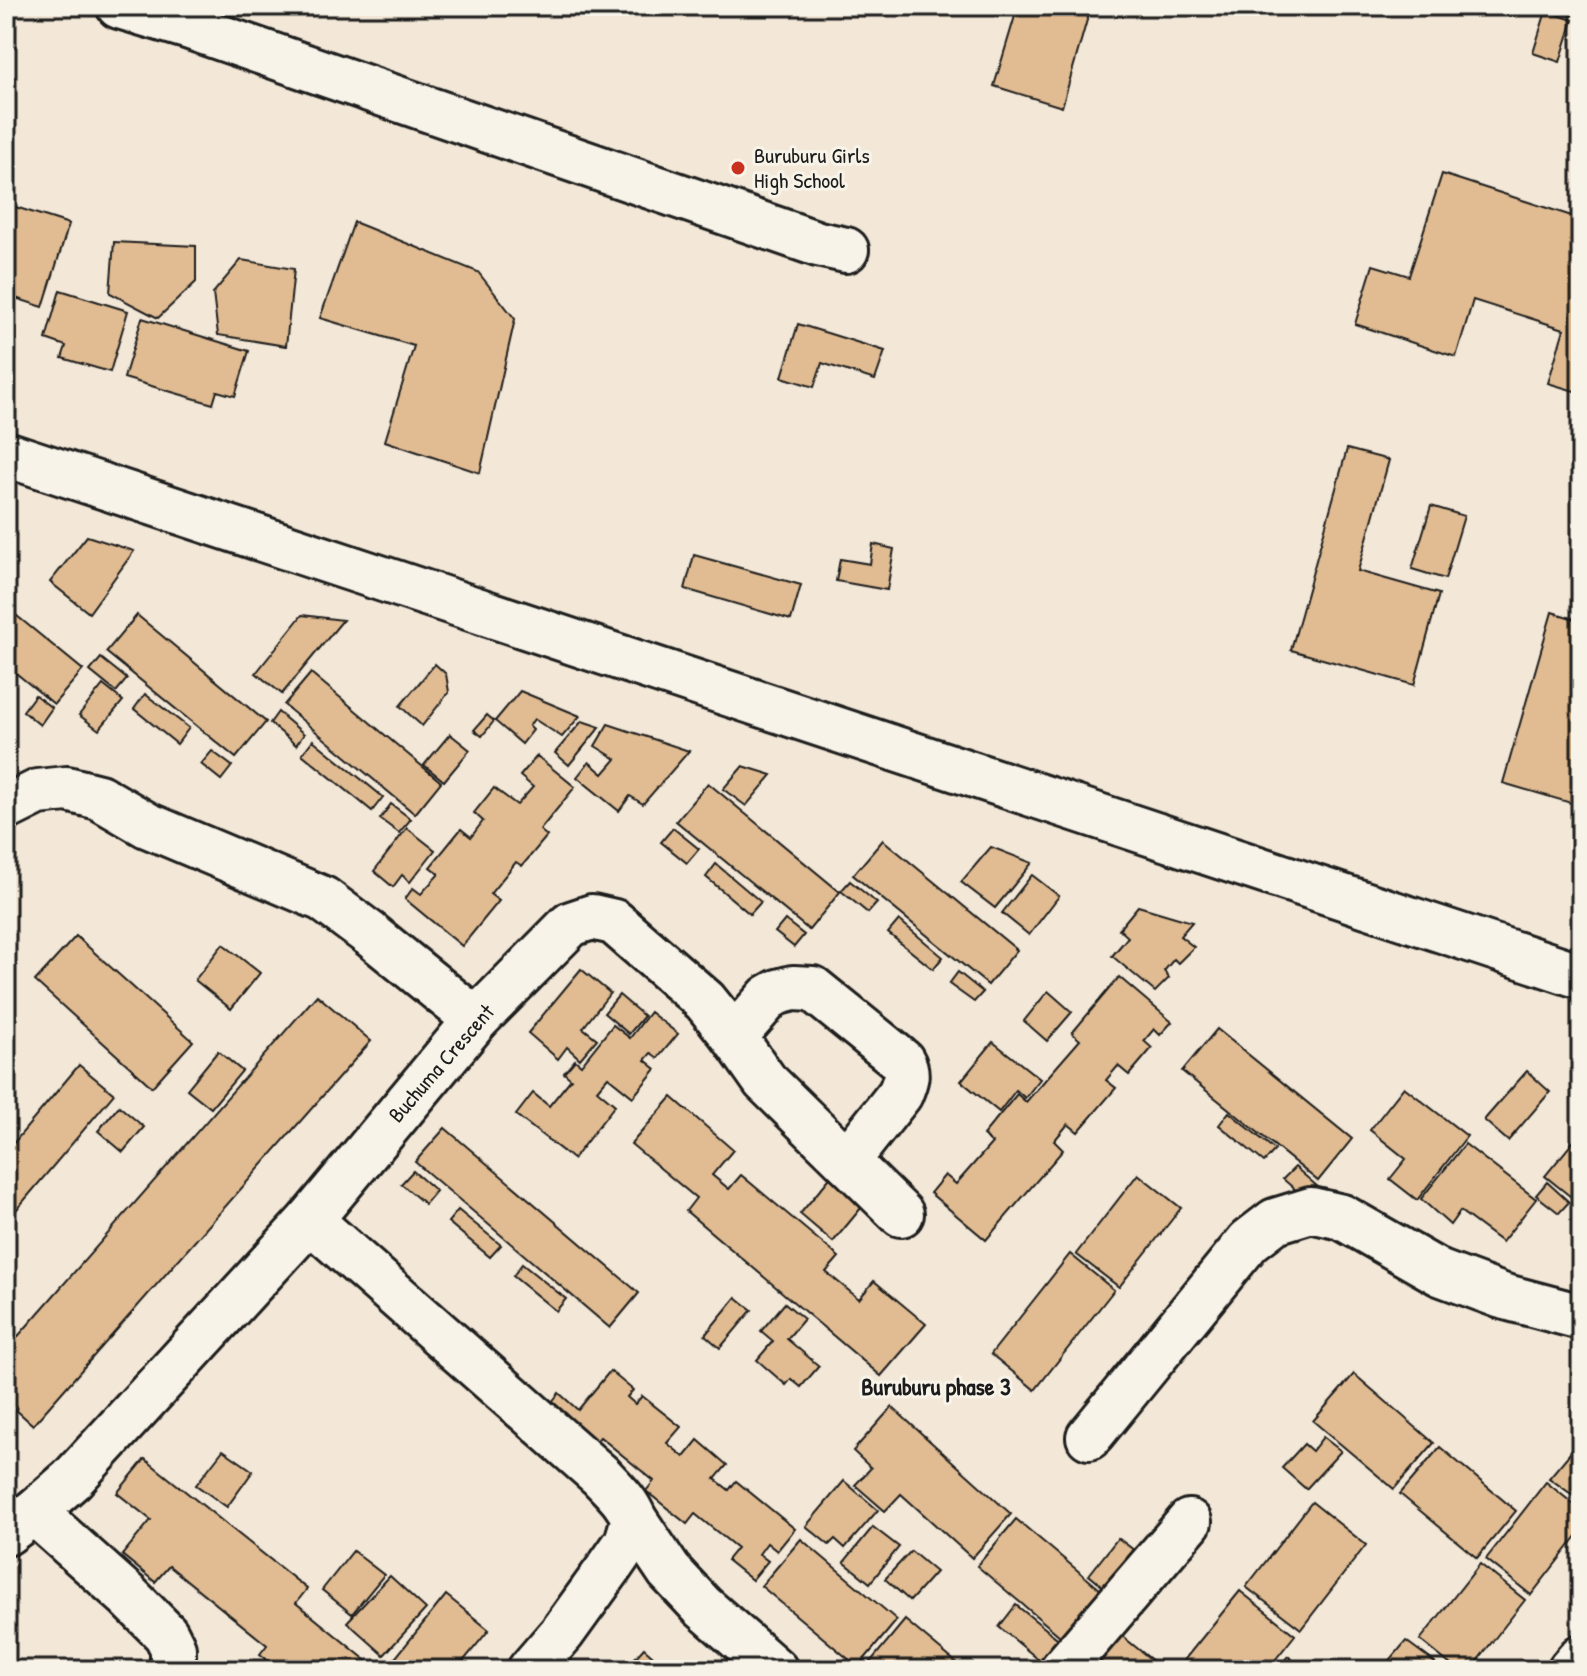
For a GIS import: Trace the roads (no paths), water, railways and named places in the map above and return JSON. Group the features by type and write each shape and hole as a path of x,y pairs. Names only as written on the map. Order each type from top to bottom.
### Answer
{"street":[{"path":"119,6 190,27 818,244 846,250"},
{"path":"6,454 1581,976"},
{"path":"6,808 38,792 67,789 99,797 147,825 323,899 476,1020"},
{"name":"Buchuma Crescent","path":"20,1522 72,1479 310,1220 476,1020 571,924 592,917 614,922 705,1001 765,1081 901,1214"},
{"path":"734,1037 769,997 793,988 813,989 902,1061 906,1068 906,1081 900,1094 847,1161"},
{"path":"1089,1437 1249,1241 1275,1221 1311,1210 1342,1217 1440,1273 1502,1296 1581,1317"},
{"path":"310,1220 601,1476 623,1499 669,1571 702,1606 775,1670"},
{"path":"530,1670 562,1633 621,1551 634,1519"},
{"path":"20,1522 127,1595 166,1634 173,1648 171,1670"},
{"path":"1062,1670 1189,1522"},
{"path":"1570,1670 1581,1657"}],"place":[{"name":"Buruburu Girls High School","path":"738,168"}],"district":[{"name":"Buruburu phase 3","path":"936,1386"}]}
